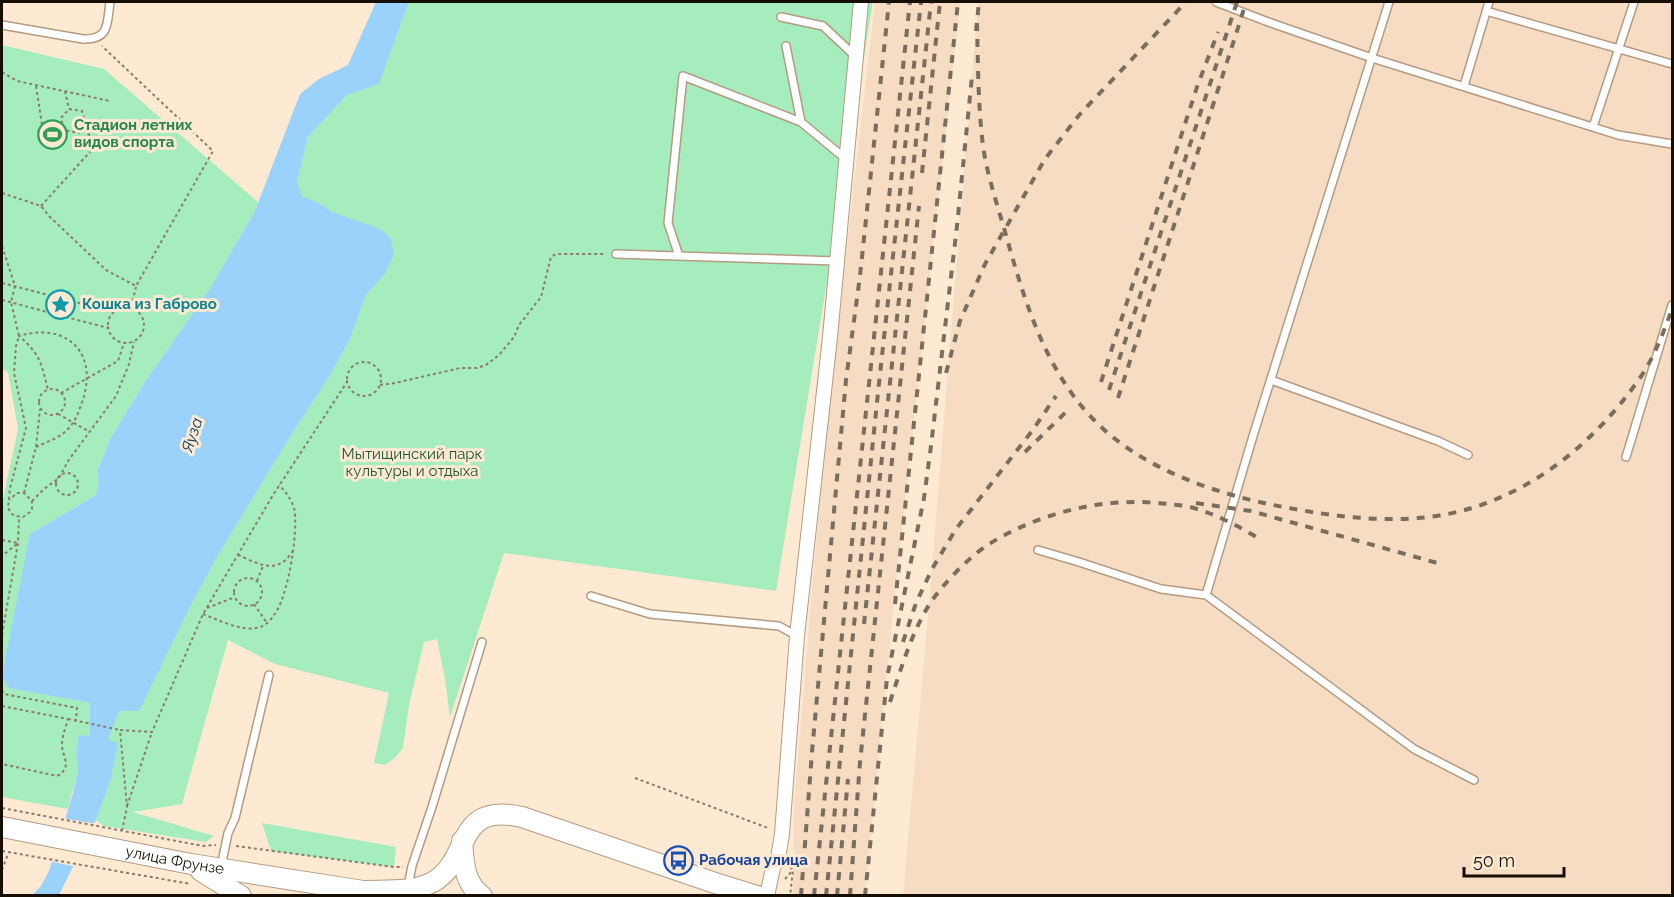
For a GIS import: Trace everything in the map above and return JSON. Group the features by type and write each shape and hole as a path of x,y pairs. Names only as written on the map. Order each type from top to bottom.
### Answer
{"main road":[{"path":"363,891 411,890 434,881 447,869 467,833 480,820 489,816 508,814 757,896"},
{"name":"улица Фрунзе","path":"2,827 44,826 102,837 190,874 220,870 363,891 399,891"},
{"path":"462,841 466,876 482,896"},
{"path":"190,874 241,896"},
{"name":"улица Фрунзе","path":"248,874 315,896"}],"street":[{"path":"767,896 782,834 797,636 837,261 861,2"}],"lane":[{"path":"2,25 95,40 106,28 110,2"},
{"path":"1216,2 1372,58 1618,135 1672,144"},
{"path":"1206,595 1389,2"},
{"path":"1464,86 1489,2"},
{"path":"1593,127 1634,2"},
{"path":"1486,10 1672,64"},
{"path":"781,16 824,26 855,56"},
{"path":"786,46 801,122"},
{"path":"680,256 668,223 683,76 801,122 847,160"},
{"path":"616,254 837,261"},
{"path":"1626,457 1672,305"},
{"path":"1271,380 1438,441 1468,455"},
{"path":"1038,550 1161,589 1206,595 1414,749 1474,780"},
{"path":"591,596 650,614 779,626 797,636"},
{"path":"399,891 412,866 432,807 482,642"},
{"path":"220,870 228,833 235,818 269,675"}],"path":[{"path":"95,40 213,151 136,286 131,307"},
{"path":"2,72 17,81 110,101"},
{"path":"36,85 43,131 63,126"},
{"path":"65,91 69,109"},
{"path":"69,109 81,111 86,124 79,133 64,130 61,118 69,109"},
{"path":"41,206 98,143 82,129"},
{"path":"2,193 41,206 106,270 136,286"},
{"path":"2,246 15,286 11,302 19,336 14,373 26,428 10,488 9,511 15,516 23,517 30,512 32,501 44,489 59,478 68,474 74,476 78,485 76,491 69,495 60,492 57,485 59,478 68,460 116,396 129,364 134,342"},
{"path":"380,385 460,368 477,368 486,365 499,355 514,337 519,325 542,297 552,257 556,254 616,254"},
{"path":"2,283 114,312"},
{"path":"2,300 108,328"},
{"path":"131,307 141,314 145,325 142,335 134,342 123,343 114,339 108,328 109,320 114,312 119,308 131,307"},
{"path":"19,336 29,333 51,333 62,336 75,344 84,358 88,379 86,394 73,423 62,434 36,447"},
{"path":"19,336 37,354 48,390"},
{"path":"61,393 118,361 123,343"},
{"path":"122,831 127,807 152,732 203,614 279,485 347,382 352,366 362,362 373,365 380,374 380,385 373,393 362,396 352,392 347,382"},
{"path":"24,494 36,447 39,398 48,390 55,390 61,393 65,400 64,408 58,414 50,416 40,409"},
{"path":"58,414 90,432"},
{"path":"203,614 238,627 259,628 276,614 293,550 295,526 291,499 279,485"},
{"path":"9,500 17,493 24,494 32,501"},
{"path":"2,635 18,543 19,517"},
{"path":"2,540 18,543"},
{"path":"2,557 18,543"},
{"path":"238,555 263,566 273,567 283,562 293,550"},
{"path":"257,581 263,566"},
{"path":"248,578 257,581 261,594 254,604 249,606 241,604 235,597 235,588 240,581 248,578"},
{"path":"207,608 235,597"},
{"path":"254,604 267,622"},
{"path":"2,690 3,694 77,708 76,721"},
{"path":"2,706 120,730 152,732"},
{"path":"2,764 57,776 61,774 66,758 61,746 68,719"},
{"path":"120,730 127,807"},
{"path":"635,777 782,834"},
{"path":"2,808 44,826 102,837 122,831 203,846 226,845 394,867 412,866"},
{"path":"2,851 96,868 190,874"},
{"path":"2,870 9,852"},
{"path":"790,896 792,879"}],"shaded area":[{"path":"875,2 960,2 894,601 865,895 793,896 794,804 826,427"},
{"path":"978,2 1672,2 1672,895 903,896"}],"green space":[{"name":"Мытищинский парк культуры и отдыха","path":"409,2 873,2 776,591 504,553 450,717 437,639 424,642 409,705 403,748 385,765 374,763 389,693 275,664 228,640 182,804 133,812 214,836 206,842 104,826 96,820 110,782 108,740 119,711 188,611 217,557 329,377 350,339 366,295 385,274 332,212 319,203 301,196 297,182 308,137 347,95 379,84"},
{"path":"2,45 104,69 258,202 209,290 145,382 110,439 97,470 99,481 96,495 30,534 10,688 90,703 90,737 79,736 76,752 78,769 68,809 2,797 2,504 18,429 8,372 2,369"},
{"path":"262,823 396,847 394,867 271,851"}],"water":[{"name":"Яуза","path":"376,2 409,2 379,84 347,95 308,137 297,182 302,196 319,203 332,212 380,229 390,237 394,254 385,274 366,295 350,339 329,377 217,557 139,711 119,711 108,740 118,743 110,782 96,820 59,895 32,895 41,886 49,871 72,797 78,769 76,752 79,735 90,736 90,703 9,688 2,676 30,534 96,495 99,481 97,471 110,439 145,382 209,290 255,211 300,94 319,79 348,65"}],"pier":[{"path":"62,818 97,824 77,867 49,861"}],"railway":[{"path":"801,896 846,380 860,276 889,2"},
{"path":"814,896 910,2"},
{"path":"826,896 921,2"},
{"path":"864,624 931,2"},
{"path":"922,173 940,2"},
{"path":"895,604 958,2"},
{"path":"976,31 979,2"},
{"path":"946,373 960,321 985,264 1045,159 1080,114 1186,2"},
{"path":"1109,390 1237,2"},
{"path":"1118,398 1246,2"},
{"path":"977,23 979,100 985,156 1027,305 1048,354 1076,399 1111,436 1154,464 1200,485 1249,500 1292,509 1331,515 1390,519 1429,517 1462,511 1493,500 1523,486 1550,469 1600,426 1622,402 1647,367 1672,309"},
{"path":"1101,382 1197,87 1218,32"},
{"path":"865,896 887,678 924,498 931,446 972,76"},
{"path":"850,896 860,762 919,206"},
{"path":"903,642 916,603 932,569 956,529 1032,431 1056,396"},
{"path":"1025,452 1066,412"},
{"path":"890,702 912,640 923,616 940,590 979,551 1006,534 1028,524 1074,509 1121,502 1145,502 1182,505 1200,510 1260,539"},
{"path":"1196,503 1251,511 1441,564"},
{"path":"837,896 848,779"}],"place":[{"name":"Стадион летних видов спорта","path":"53,134"},
{"name":"Кошка из Габрово","path":"61,304"},
{"name":"Рабочая улица","path":"678,860"}]}
